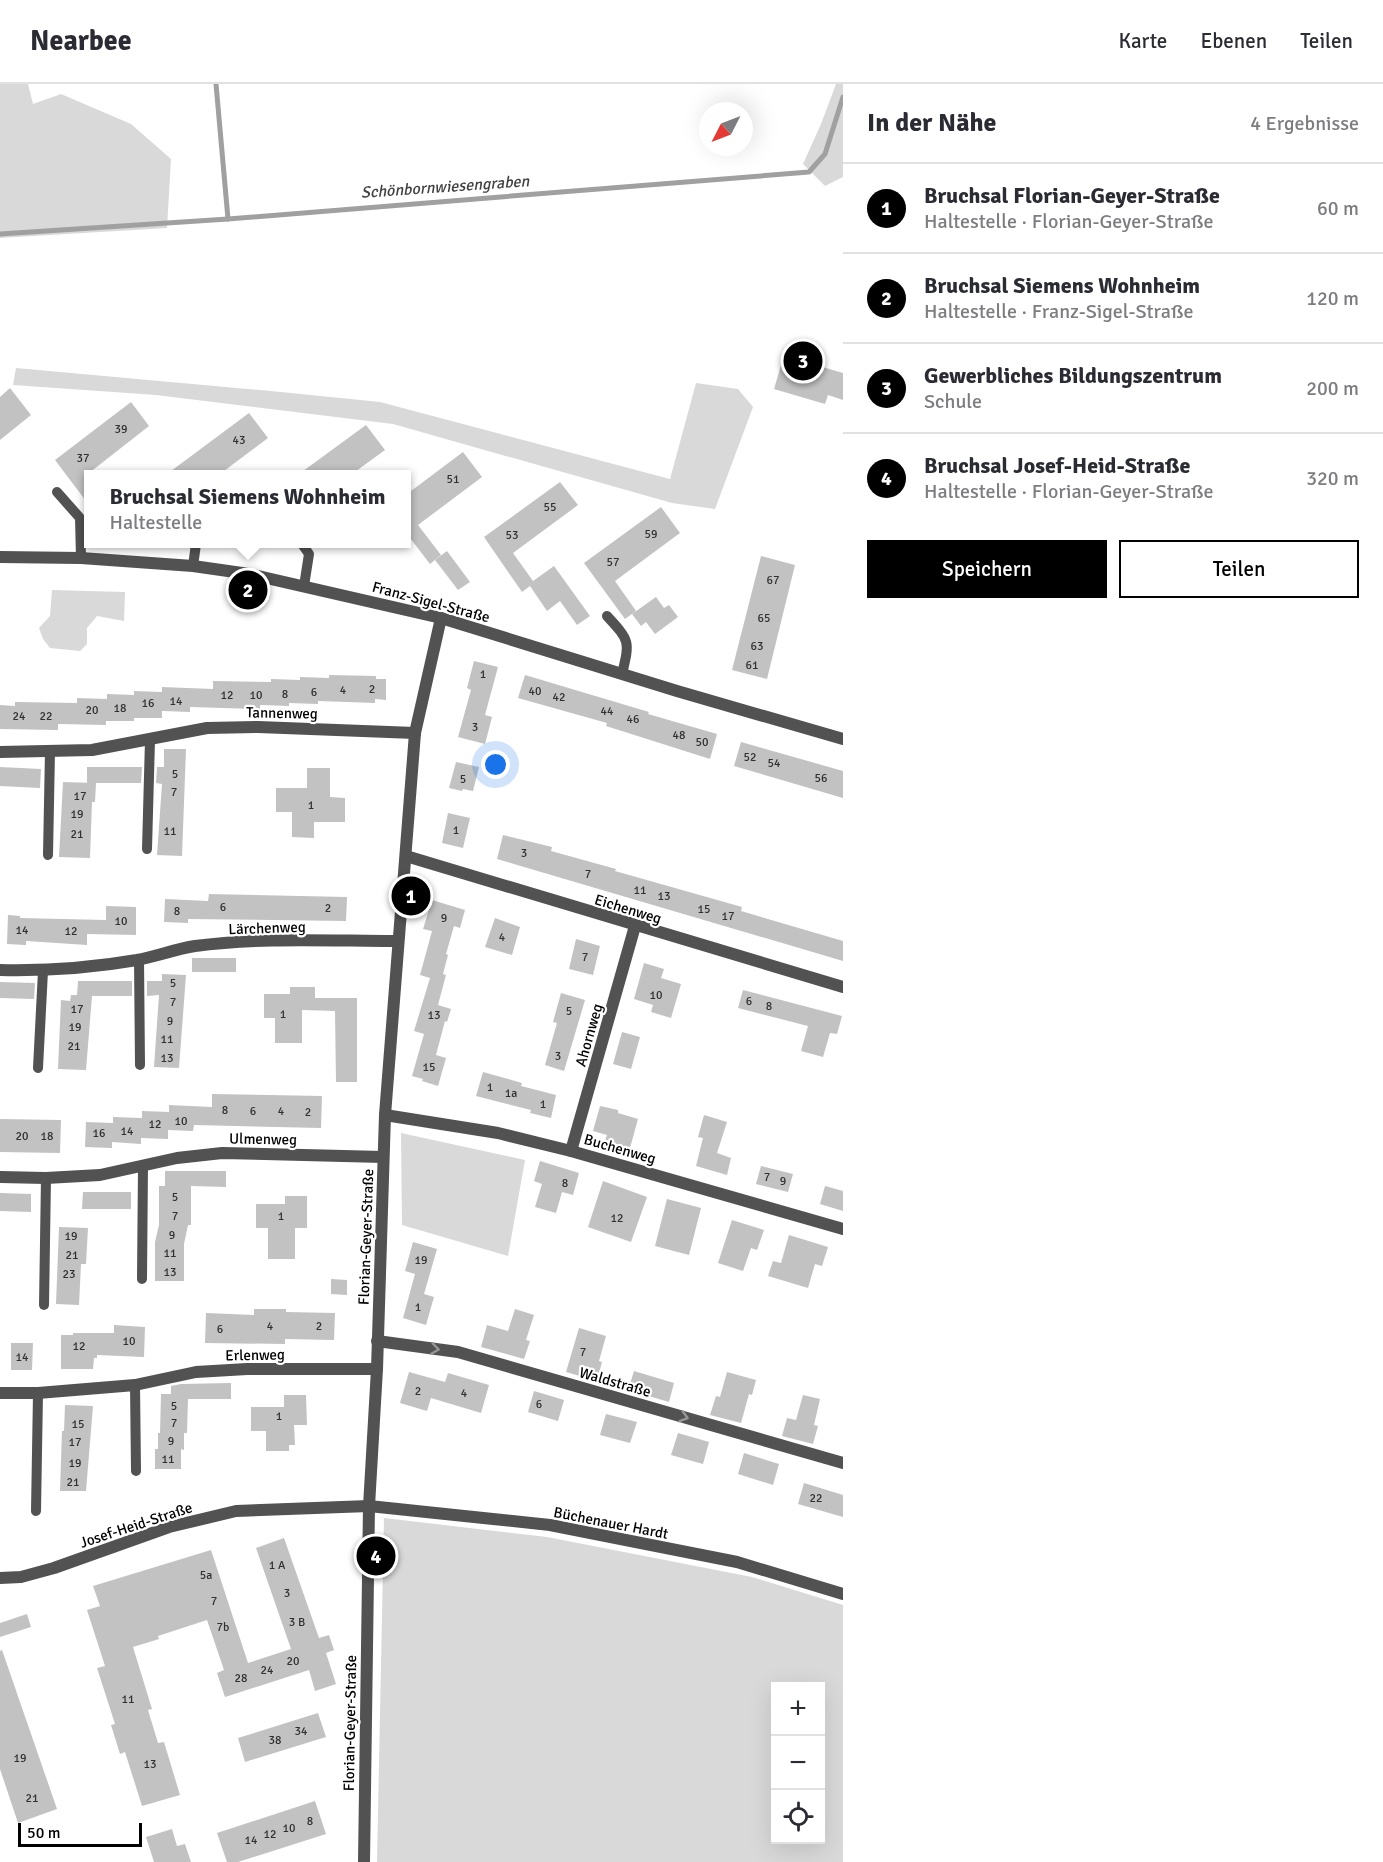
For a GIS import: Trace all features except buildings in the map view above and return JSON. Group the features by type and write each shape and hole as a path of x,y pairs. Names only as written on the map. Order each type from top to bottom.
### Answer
{"street":[{"name":"Franz-Sigel-Straße","path":"0,557 81,558 193,566 249,574 441,618 843,739"},
{"name":"Florian-Geyer-Straße","path":"364,1862 369,1506 377,1369 385,1115 415,733 441,618"},
{"name":"Tannenweg","path":"0,752 92,750 207,728 258,727 415,733"},
{"name":"Eichenweg","path":"406,856 843,987"},
{"name":"Ahornweg","path":"571,1151 635,926"},
{"name":"Lärchenweg","path":"0,970 43,971 92,967 194,946 249,942 398,941"},
{"name":"Buchenweg","path":"385,1115 498,1133 571,1151 843,1229"},
{"name":"Ulmenweg","path":"0,1177 46,1178 100,1175 177,1158 222,1153 383,1157"},
{"name":"Waldstraße","path":"377,1341 459,1352 843,1463"},
{"name":"Erlenweg","path":"0,1394 38,1394 135,1385 196,1372 247,1369 377,1369"},
{"name":"Josef-Heid-Straße","path":"0,1578 21,1577 54,1568 169,1527 236,1511 369,1506"},
{"name":"Büchenauer Hardt","path":"369,1506 550,1525 737,1562 843,1594"},
{"name":"Josef-Heid-Straße","path":"0,1589 21,1577"}],"lane":[{"path":"57,492 80,518 81,558"},
{"path":"193,566 195,548"},
{"path":"304,586 309,554 305,548"},
{"path":"607,616 628,642 622,674"},
{"path":"147,849 150,740"},
{"path":"48,855 50,751"},
{"path":"139,959 140,1065"},
{"path":"38,1068 43,971"},
{"path":"142,1279 143,1166"},
{"path":"44,1305 46,1178"},
{"path":"135,1385 135,1471"},
{"path":"36,1511 38,1394"}],"shaded area":[{"path":"0,84 28,84 33,104 61,94 131,124 171,159 167,228 0,238"},
{"path":"836,84 843,84 843,177 825,186 803,164"},
{"path":"16,368 380,402 670,479 696,383 738,389 753,407 715,509 672,503 393,424 156,395 13,385"},
{"path":"52,590 125,592 124,621 97,616 87,628 87,644 80,651 50,648 39,628 50,616"},
{"path":"401,1133 525,1160 508,1256 402,1225"},
{"path":"384,1518 547,1537 752,1577 843,1605 843,1862 377,1862"}],"waterway":[{"path":"216,84 228,219"},
{"name":"Schönbornwiesengraben","path":"0,234 228,219 809,172 825,154 843,97"}],"place":[{"name":"Gewerbliches Bildungszentrum","path":"803,361"},
{"name":"Bruchsal Siemens Wohnheim","path":"248,590"},
{"name":"Bruchsal Florian-Geyer-Straße","path":"411,896"},
{"name":"Bruchsal Josef-Heid-Straße","path":"376,1556"}]}
